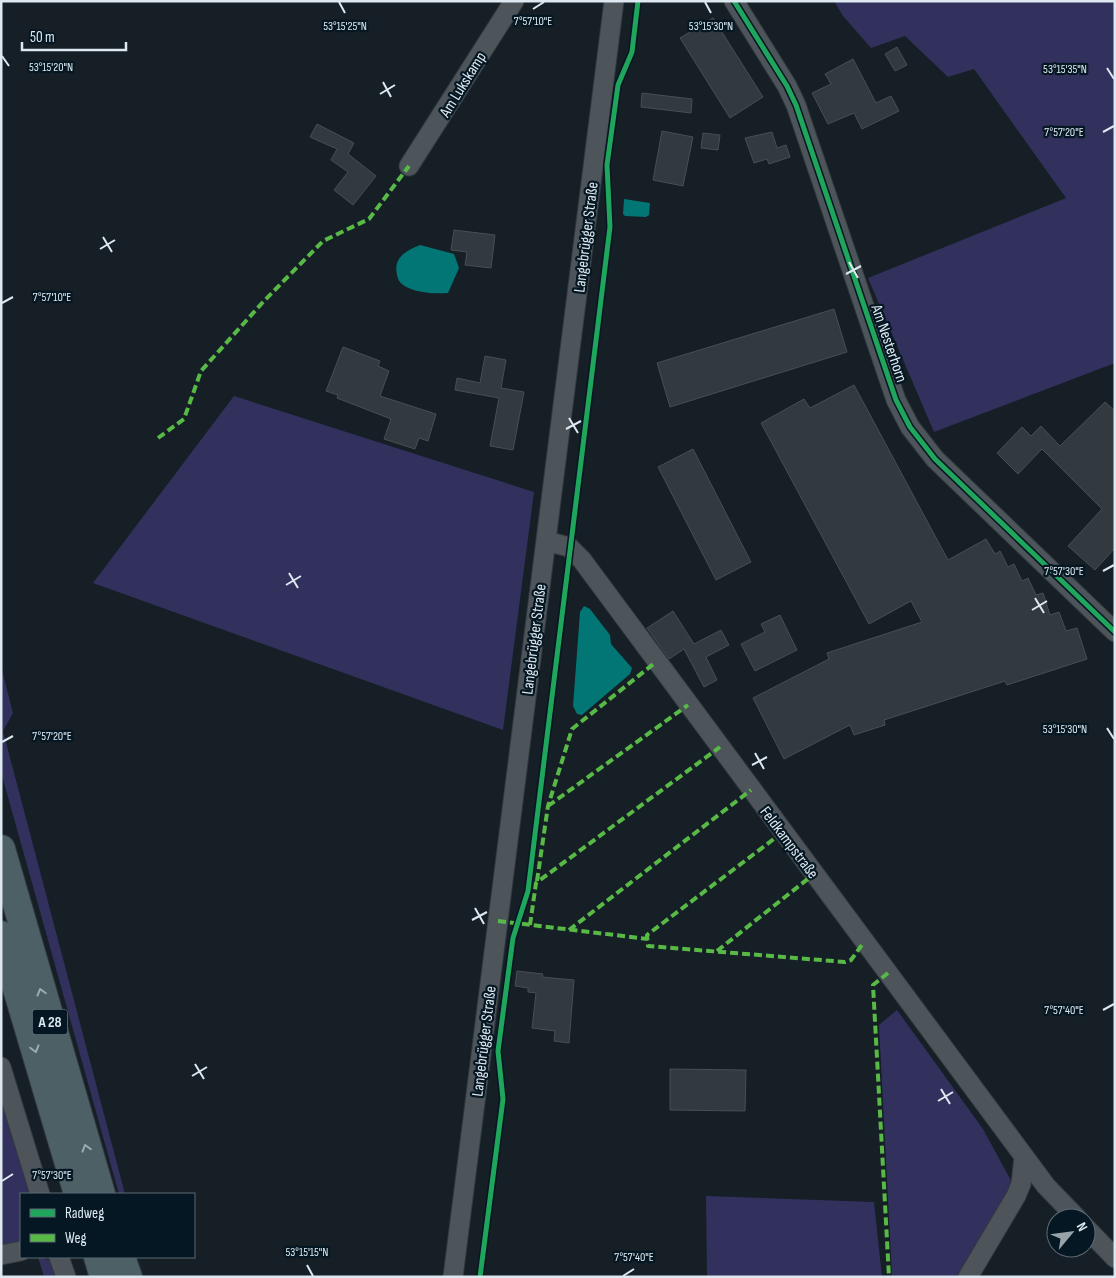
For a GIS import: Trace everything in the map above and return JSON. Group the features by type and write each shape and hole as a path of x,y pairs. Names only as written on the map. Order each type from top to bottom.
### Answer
{"highway":[{"name":"A 28","path":"1,849 101,1193"},
{"name":"A 28","path":"1,935 78,1193"},
{"path":"98,1258 104,1277"},
{"path":"121,1258 128,1277"}],"street":[{"name":"Am Lukskamp","path":"409,166 514,1"},
{"name":"Langebrügger Straße","path":"453,1277 614,1"},
{"name":"Am Nesterhorn","path":"734,1 787,86 796,105 896,400 910,427 935,459 1115,632"},
{"name":"Feldkampstraße","path":"546,542 569,547 582,560 1046,1186 1067,1208"},
{"path":"1,1067 40,1193"},
{"path":"968,1277 1016,1196 1021,1184 1024,1156"},
{"path":"1016,1196 1027,1188 1046,1186"},
{"path":"1096,1238 1115,1258"},
{"path":"1,1255 20,1251"},
{"path":"59,1258 66,1277"}],"shaded area":[{"path":"834,1 1115,1 1115,363 934,432 868,278 1066,198 974,69 948,77 905,36 871,48 843,16"},
{"path":"234,396 534,492 503,730 93,583"},
{"path":"1,666 13,713 3,731 125,1193 119,1193 1,772"},
{"path":"897,1010 983,1129 1014,1186 961,1277 892,1277 879,1025"},
{"path":"1,1096 32,1193 20,1193 20,1244 1,1249"},
{"path":"706,1196 874,1202 882,1277 707,1277"},
{"path":"38,1258 52,1261 58,1277 44,1277"}],"water":[{"path":"624,199 650,203 649,215 646,217 625,216 623,214"},
{"path":"420,245 454,254 459,268 448,293 419,291 408,288 399,280 396,269 399,259 406,252"},
{"path":"584,606 590,609 610,635 611,644 632,668 630,674 582,715 577,714 573,706 580,612"}],"building":[{"path":"713,18 763,97 730,118 680,38"},
{"path":"897,47 907,65 895,71 885,54"},
{"path":"853,59 876,103 891,96 899,111 862,129 854,113 828,124 812,93 831,84 825,74"},
{"path":"642,93 692,99 691,113 641,107"},
{"path":"317,124 354,143 348,154 376,176 353,205 334,190 348,172 331,160 337,149 310,137"},
{"path":"662,131 693,137 683,186 653,180"},
{"path":"772,132 777,148 786,145 790,157 769,164 767,159 754,163 745,138"},
{"path":"703,133 720,135 718,150 701,148"},
{"path":"454,230 495,235 491,268 465,265 467,252 451,250"},
{"path":"834,309 847,352 670,407 657,363"},
{"path":"343,347 380,361 378,366 389,371 380,396 436,414 428,441 419,438 415,449 384,439 391,419 337,398 338,395 326,391"},
{"path":"485,356 506,360 501,388 524,392 513,450 490,446 499,398 455,390 457,378 480,383"},
{"path":"854,385 948,560 986,539 995,554 1000,551 1008,567 1014,564 1022,581 1028,578 1036,595 1043,593 1050,615 1059,612 1066,631 1077,628 1087,659 1007,685 1005,681 884,720 885,725 854,735 850,725 784,759 753,698 829,659 827,653 922,622 911,601 869,624 761,423 804,399 810,408"},
{"path":"1105,402 1115,411 1115,548 1095,570 1068,546 1102,509 1042,449 1018,474 997,453 1022,427 1031,436 1041,426 1060,446"},
{"path":"693,449 751,562 716,580 658,467"},
{"path":"673,611 694,644 721,630 729,645 706,657 717,680 704,687 684,649 669,659 647,628"},
{"path":"780,615 797,650 755,671 741,644 765,632 761,624"},
{"path":"517,971 543,974 542,977 574,980 569,1043 554,1041 555,1031 532,1028 536,993 528,992 528,988 515,986"},
{"path":"670,1069 746,1070 745,1111 670,1110"}],"marked path":[{"path":"158,438 184,419 201,371 263,302 323,241 369,219 409,166"},
{"path":"537,881 548,806 572,729 656,662"},
{"path":"548,806 688,705"},
{"path":"530,925 536,883 720,747"},
{"path":"569,930 751,790"},
{"path":"783,832 647,935 648,946 845,962 851,960 864,942"},
{"path":"717,951 814,874"},
{"path":"498,921 648,939"},
{"path":"888,973 873,985 889,1277"}],"cycle path":[{"path":"480,1277 503,1099 498,1051 513,938 528,891 610,227 607,165 618,85 632,52 638,1"},
{"path":"734,1 787,86 796,105 896,400 910,427 935,459 1115,632"}]}
